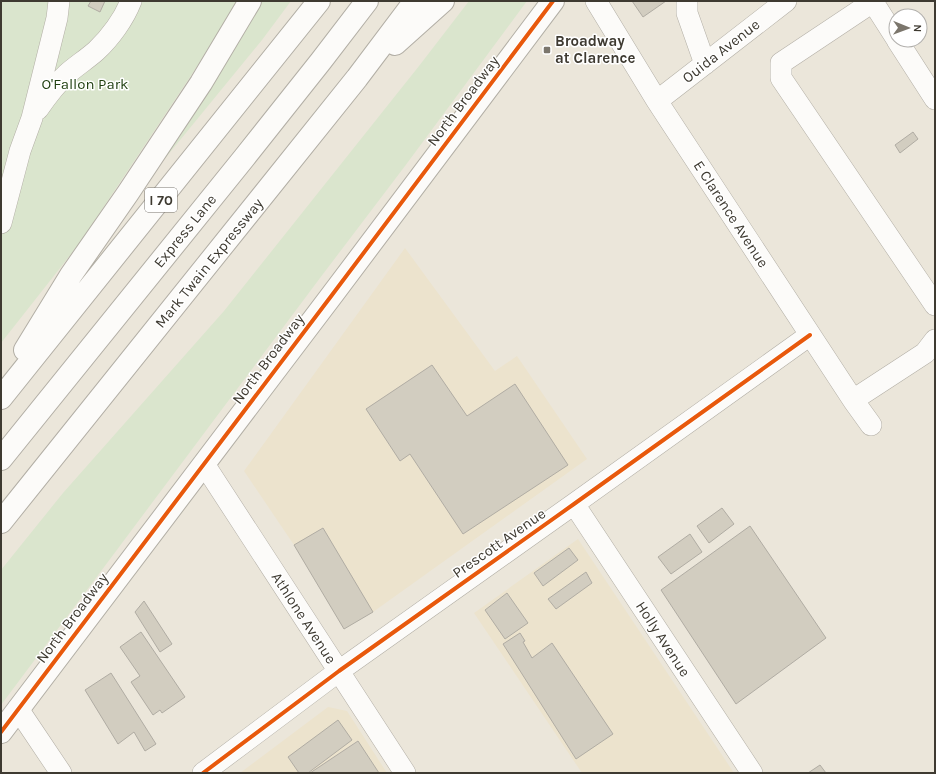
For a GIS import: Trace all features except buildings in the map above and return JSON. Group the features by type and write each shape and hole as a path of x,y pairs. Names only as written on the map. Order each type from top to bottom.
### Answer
{"main road":[{"path":"1,390 71,275 128,193 201,83 250,1"},
{"name":"I 70","path":"1,398 319,1"},
{"name":"Express Lane","path":"1,459 321,61 367,1"},
{"name":"Mark Twain Expressway","path":"1,522 357,78 415,1"},
{"path":"357,78 443,1"},
{"name":"North Broadway","path":"1,732 553,1"}],"street":[{"path":"1,223 20,150 32,118 57,18 58,1"},
{"path":"32,118 49,92 67,74 96,50 113,31 128,9 131,1"},
{"name":"E Clarence Avenue","path":"596,1 657,101 810,335 871,425"},
{"path":"687,1 687,13 705,64"},
{"name":"Ouida Avenue","path":"657,101 786,1"},
{"path":"888,25 873,1 781,63 781,78 935,305"},
{"path":"903,48 935,99"},
{"name":"Prescott Avenue","path":"203,773 339,671 810,335"},
{"path":"853,400 925,353 935,340"},
{"name":"Athlone Avenue","path":"204,464 405,773"},
{"name":"Holly Avenue","path":"574,504 752,773"},
{"path":"18,709 61,773"}],"shaded area":[{"path":"405,248 495,371 517,356 587,459 373,612 344,629 294,545 244,471"},
{"path":"578,539 734,773 582,773 474,613"},
{"path":"328,707 347,711 387,773 240,773"}],"green space":[{"name":"O'Fallon Park","path":"1,1 237,1 198,65 79,244 1,343"},
{"path":"262,1 291,1 262,40 131,200 216,76"},
{"path":"469,1 527,1 1,705 1,570 63,493 224,311"}],"cycle path":[{"path":"1,732 553,1"},
{"path":"203,773 339,671 810,335"}],"place":[{"name":"Broadway at Clarence","path":"547,50"}]}
